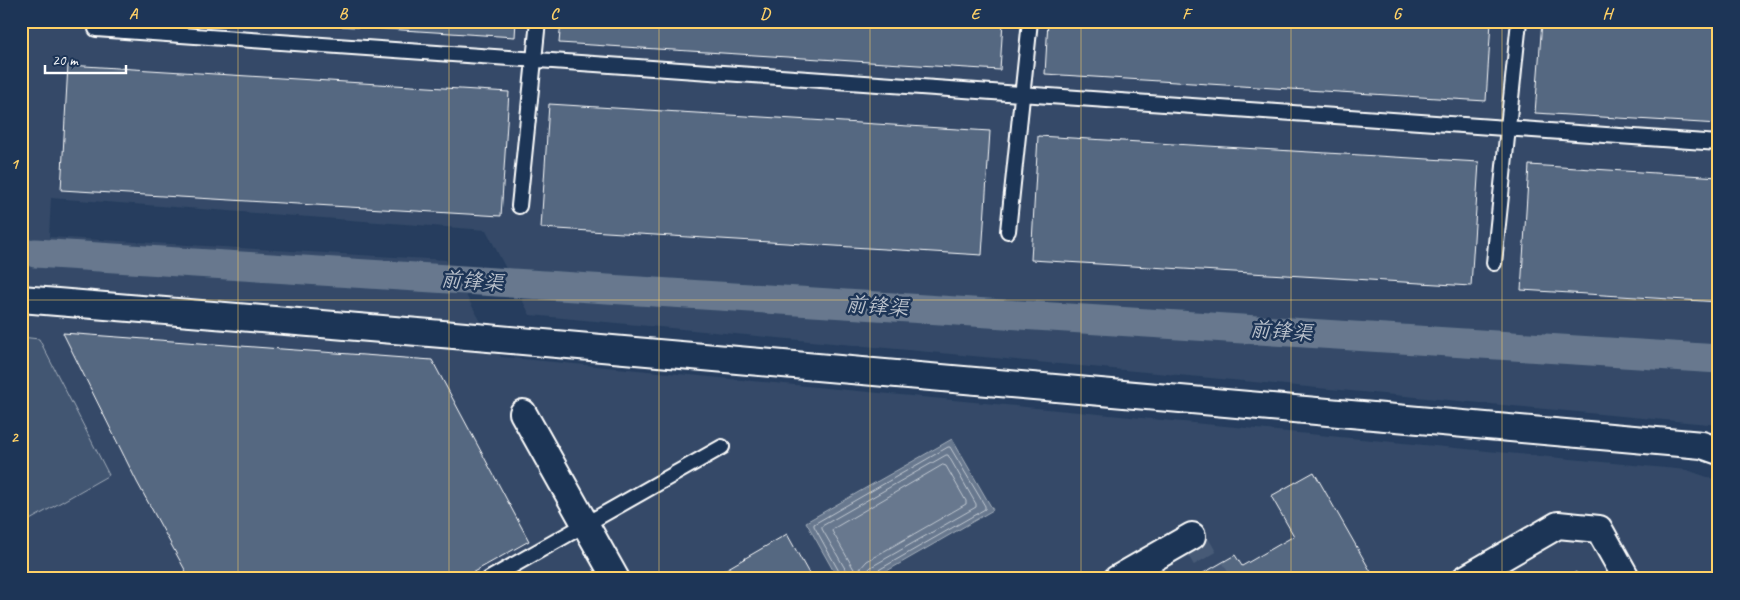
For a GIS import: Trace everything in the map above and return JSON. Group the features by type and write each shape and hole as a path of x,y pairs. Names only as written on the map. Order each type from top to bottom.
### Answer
{"street":[{"path":"21,299 1702,445 1719,451"},
{"path":"523,413 616,579"},
{"path":"1465,579 1558,525 1599,529 1627,579"},
{"path":"1117,579 1192,536"}],"lane":[{"path":"519,206 538,21"},
{"path":"1008,231 1030,21"},
{"path":"1494,263 1519,21"},
{"path":"96,29 1719,144"},
{"path":"489,579 722,448"}],"shaded area":[{"path":"21,21 1719,21 1719,425 530,315 486,230 51,198 49,237 446,260 501,357 1687,470 1719,481 1719,579 21,579"},
{"path":"21,337 39,339 109,475 21,525"}],"water":[{"path":"952,439 993,510 873,579 838,579 806,522"}],"building":[{"path":"258,21 516,21 515,37"},
{"path":"561,21 1003,21 1000,70 559,43"},
{"path":"1048,21 1491,21 1486,101 1045,74"},
{"path":"1542,21 1719,21 1719,124 1535,113"},
{"path":"68,65 509,92 501,216 61,190"},
{"path":"549,104 990,131 982,255 541,228"},
{"path":"1038,136 1479,162 1471,286 1031,260"},
{"path":"1529,165 1719,177 1719,302 1521,290"},
{"path":"63,333 432,360 529,541 461,579 190,579 137,482"},
{"path":"1314,472 1375,579 1193,579 1235,555 1242,566 1294,536 1271,496"},
{"path":"787,534 812,579 709,579"},
{"path":"1576,572 1580,579 1565,579"}],"waterway":[{"name":"前锋渠","path":"35,253 1719,359"}],"tunnel":[{"path":"1192,536 1217,579"}]}
